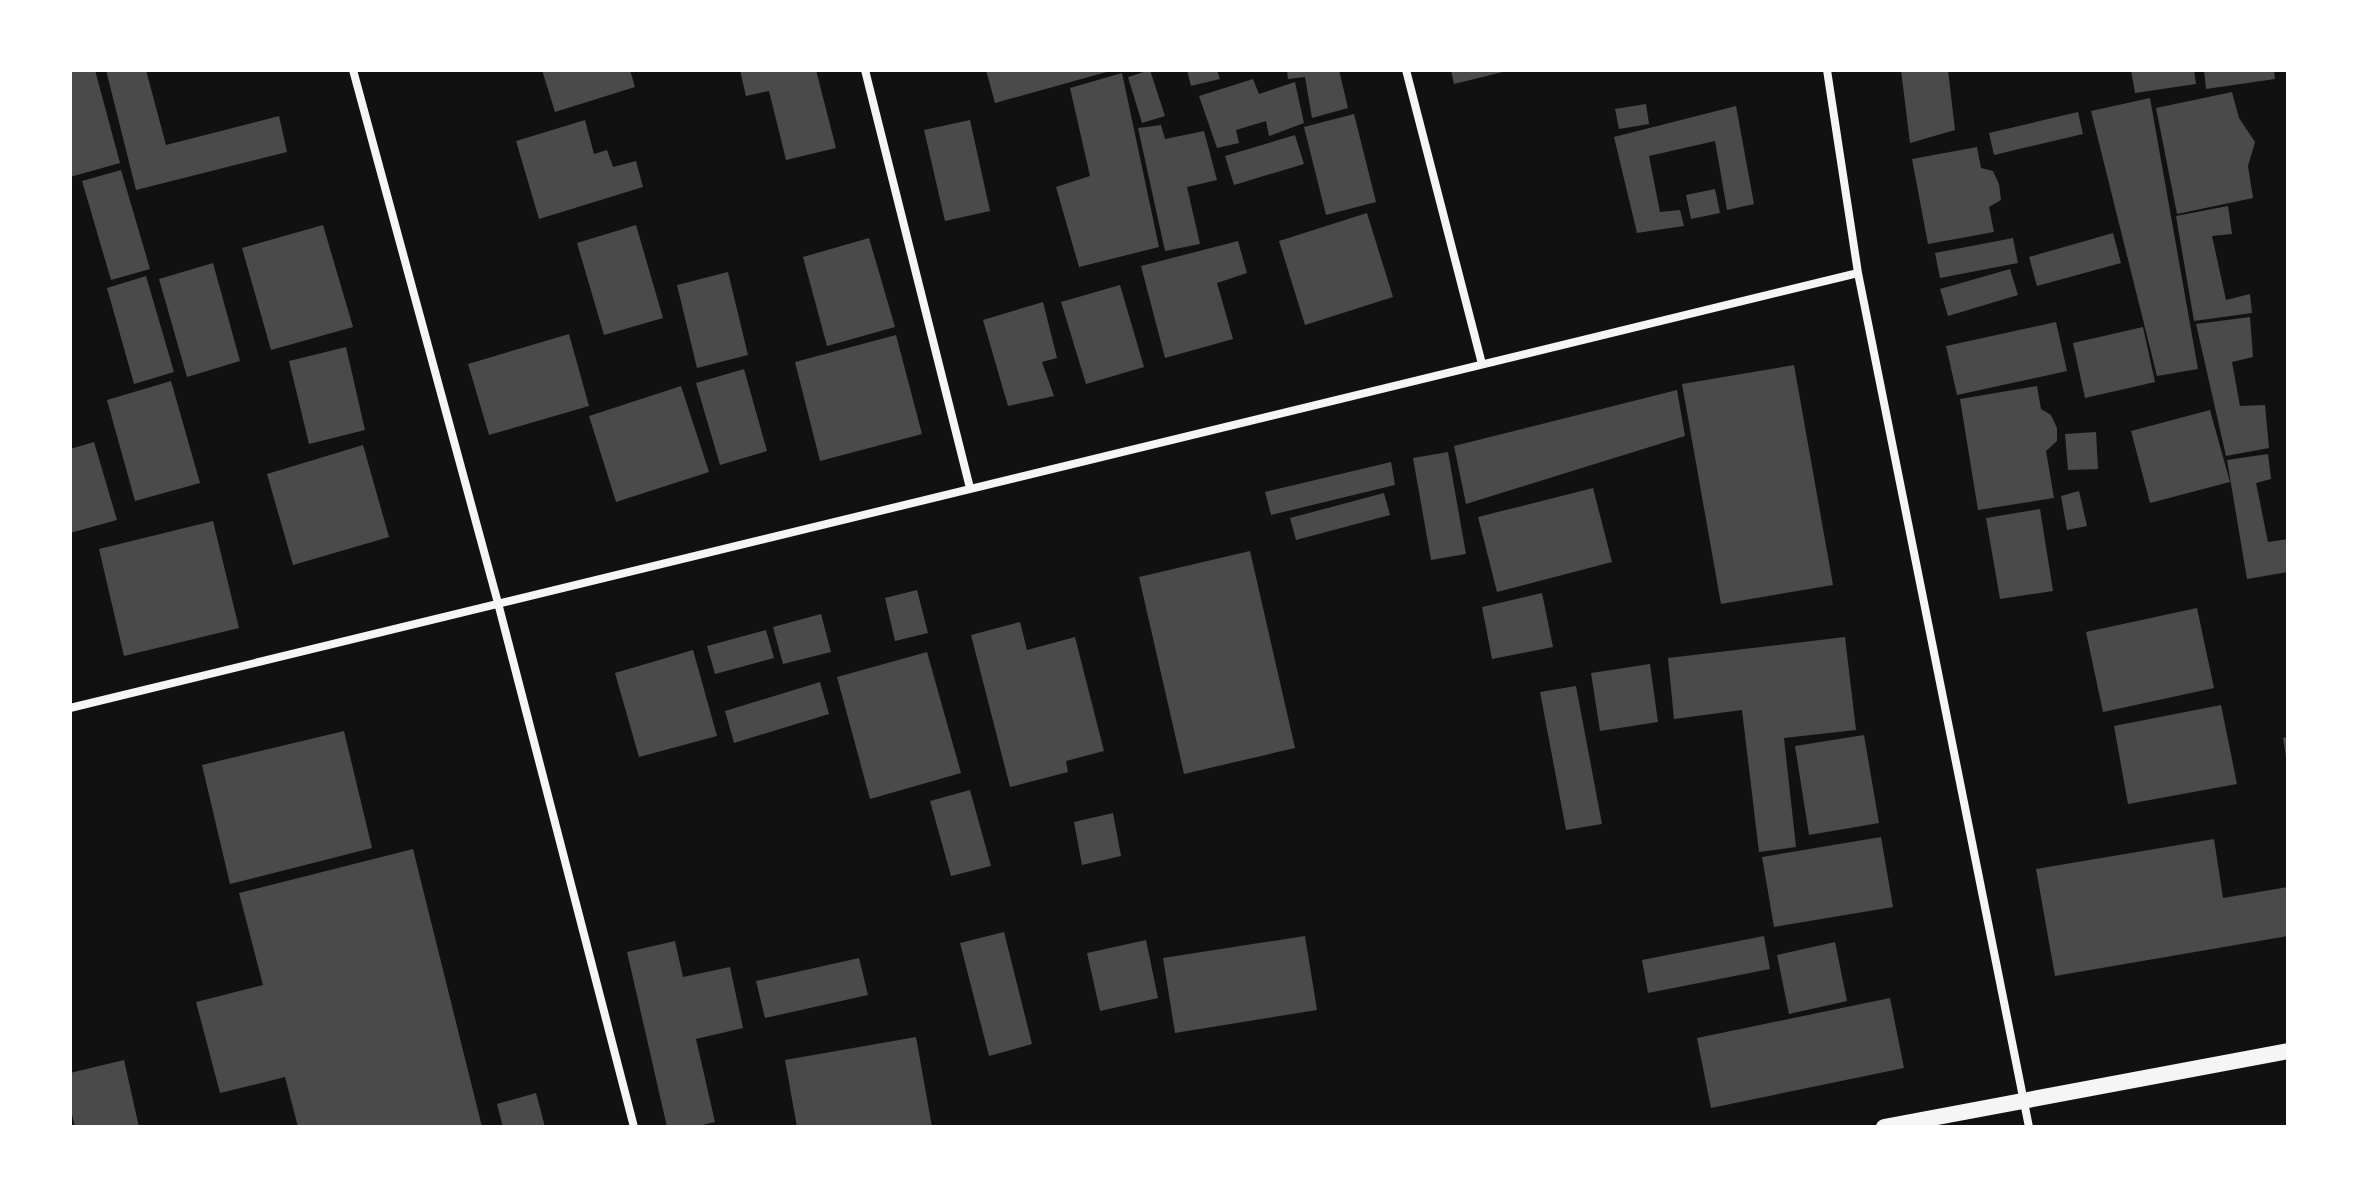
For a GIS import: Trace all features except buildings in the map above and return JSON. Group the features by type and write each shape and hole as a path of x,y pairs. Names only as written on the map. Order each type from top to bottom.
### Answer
{"main road":[{"path":"1884,1127 2288,1051"}],"street":[{"path":"353,70 498,603 634,1127"},
{"path":"865,70 970,488"},
{"path":"1406,70 1482,364"},
{"path":"1827,70 1858,273 2029,1127"},
{"path":"70,708 1858,273"}]}
